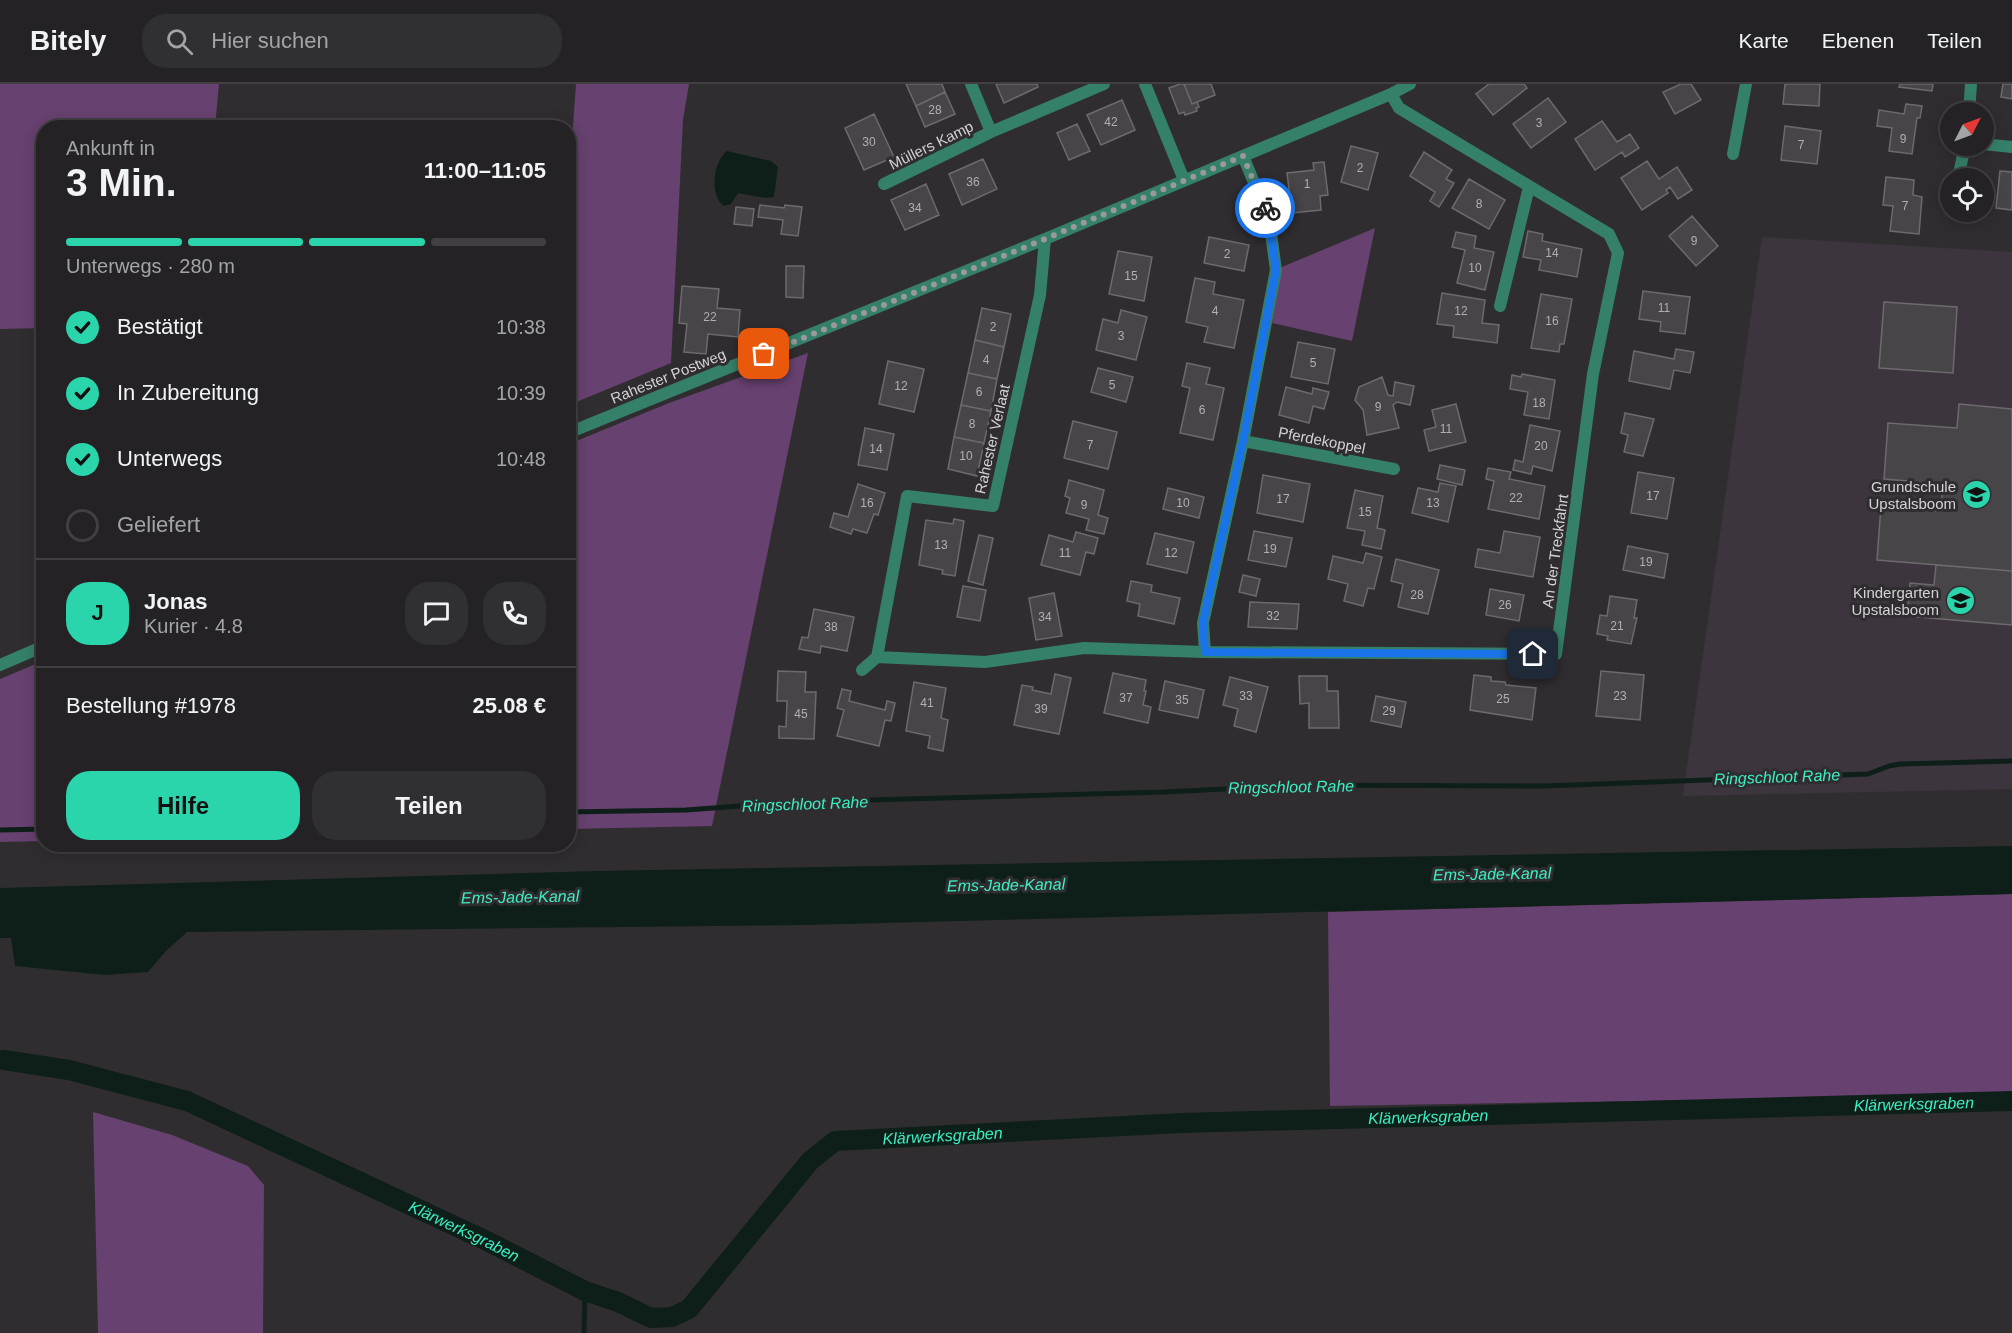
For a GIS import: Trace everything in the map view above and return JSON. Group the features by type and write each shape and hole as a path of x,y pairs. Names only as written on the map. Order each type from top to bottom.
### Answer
{"street":[{"name":"Müllers Kamp","path":"971,84 992,132"},
{"name":"Müllers Kamp","path":"884,184 992,132 1104,84"},
{"path":"1145,84 1184,180"},
{"name":"Rahester Postweg","path":"576,430 1045,239 1410,84"},
{"path":"1733,154 1746,84"},
{"path":"1970,102 1971,84"},
{"name":"An der Treckfahrt","path":"1205,652 1556,654 1593,374 1618,253 1609,234 1399,108 1391,94"},
{"path":"1994,145 2012,147"},
{"path":"862,670 877,657 985,662 1084,648 1205,652 1203,623 1243,441 1276,270 1269,219 1243,156"},
{"path":"1500,306 1529,187"},
{"name":"Rahester Verlaat","path":"877,657 907,496 993,506 1040,295 1045,239"},
{"name":"Pferdekoppel","path":"1243,441 1394,470"},
{"path":"0,665 36,649"}],"shaded area":[{"path":"0,84 219,84 216,120 36,120 36,328 0,329"},
{"path":"576,84 689,84 683,120 671,363 576,402 576,120 573,120"},
{"path":"1375,228 1352,341 1272,323 1282,267"},
{"path":"1762,237 2012,252 2012,789 1683,796"},
{"path":"808,353 712,826 576,829 576,441 669,403"},
{"path":"36,664 36,841 0,842 0,679"},
{"path":"2012,894 2012,1095 1330,1106 1328,912"},
{"path":"93,1112 172,1135 248,1166 264,1185 263,1333 98,1333"}],"water":[{"path":"727,151 771,161 778,167 774,197 766,198 738,193 731,204 724,206 716,194 715,178 722,156"},
{"name":"Ems-Jade-Kanal","path":"2012,846 2012,894 806,925 187,932 148,972 105,975 15,966 11,938 0,938 0,888 597,871"}],"building":[{"path":"906,84 942,84 945,92 916,106"},
{"path":"996,84 1037,84 1038,87 1004,103"},
{"path":"1184,84 1192,104 1197,102 1199,107 1196,108 1197,111 1185,115 1184,112 1179,114 1169,88"},
{"path":"1184,84 1211,84 1215,95 1192,104"},
{"path":"1489,84 1524,84 1527,88 1493,115 1476,94"},
{"path":"1681,84 1691,84 1701,100 1675,114 1663,92"},
{"path":"1785,84 1820,84 1819,106 1783,104"},
{"path":"1900,84 1933,84 1932,91 1899,87"},
{"path":"2003,84 2012,84 2012,99 2001,97"},
{"path":"945,92 955,114 925,127 916,106"},
{"path":"1548,98 1566,122 1531,148 1513,124"},
{"path":"1122,100 1135,130 1101,145 1087,115"},
{"path":"1906,104 1922,106 1920,118 1917,118 1912,154 1889,151 1892,128 1877,126 1879,110 1904,114"},
{"path":"874,114 894,157 864,170 845,128"},
{"path":"1602,121 1617,142 1630,134 1639,148 1625,157 1622,152 1595,170 1575,139"},
{"path":"1077,124 1090,151 1069,160 1057,133"},
{"path":"1785,126 1821,131 1817,164 1781,160"},
{"path":"1351,146 1378,153 1368,190 1341,182"},
{"path":"1424,152 1452,170 1446,179 1454,183 1439,207 1430,201 1435,192 1410,176"},
{"path":"983,159 997,189 962,205 949,174"},
{"path":"1647,161 1659,179 1677,167 1692,190 1678,199 1670,187 1666,190 1668,193 1642,210 1621,178"},
{"path":"1324,162 1328,195 1320,196 1321,210 1292,213 1287,173 1314,170 1313,163"},
{"path":"2000,171 2012,172 2012,210 1996,208"},
{"path":"1886,177 1914,180 1913,195 1922,197 1919,234 1890,231 1893,206 1883,205"},
{"path":"1469,179 1505,200 1489,229 1452,208"},
{"path":"926,184 939,215 905,230 891,200"},
{"path":"760,205 784,208 785,205 802,207 798,236 781,234 783,220 758,217"},
{"path":"736,207 754,209 752,226 734,224"},
{"path":"1692,216 1718,246 1696,266 1669,236"},
{"path":"1528,231 1543,234 1542,241 1582,249 1577,277 1539,270 1541,260 1523,257"},
{"path":"1456,232 1476,236 1474,248 1494,252 1485,290 1457,283 1465,250 1452,247"},
{"path":"1209,237 1249,245 1244,271 1204,263"},
{"path":"1118,251 1152,257 1144,301 1109,294"},
{"path":"786,266 804,266 803,298 786,297"},
{"path":"1195,278 1215,282 1213,294 1244,300 1234,348 1204,342 1208,327 1186,322"},
{"path":"682,286 719,289 717,308 740,310 738,337 708,334 706,354 684,352 687,324 679,323"},
{"path":"1643,291 1690,297 1685,334 1660,331 1661,322 1639,319"},
{"path":"1442,293 1485,300 1482,323 1499,325 1497,343 1453,337 1454,326 1437,324"},
{"path":"1541,294 1572,299 1564,344 1560,344 1559,352 1531,348"},
{"path":"1884,302 1957,307 1953,373 1879,368"},
{"path":"982,308 1011,314 1004,347 975,340"},
{"path":"1121,310 1147,317 1136,360 1096,350 1103,319 1118,323"},
{"path":"975,340 1004,347 997,379 968,373"},
{"path":"1298,342 1335,349 1328,384 1291,377"},
{"path":"1676,349 1694,352 1690,373 1674,370 1670,389 1629,381 1634,351 1674,359"},
{"path":"888,361 924,369 914,412 879,404"},
{"path":"1187,363 1210,368 1206,384 1224,388 1213,440 1180,433 1190,388 1182,386"},
{"path":"1098,368 1133,377 1126,402 1091,392"},
{"path":"968,373 997,379 991,411 961,405"},
{"path":"1522,374 1555,380 1549,419 1524,415 1528,392 1510,389 1512,375 1521,377"},
{"path":"1382,377 1388,395 1393,396 1395,382 1414,386 1410,405 1397,402 1393,405 1399,428 1367,435 1363,410 1355,400 1359,387"},
{"path":"1286,387 1312,394 1313,388 1329,392 1324,409 1313,406 1309,423 1279,415"},
{"path":"1456,404 1466,442 1429,451 1424,430 1436,427 1432,410"},
{"name":"Grundschule Upstalsboom","path":"1959,404 2012,409 2012,571 1877,560 1881,506 1941,511 1943,484 1884,479 1888,423 1957,428"},
{"path":"961,405 991,411 984,443 954,437"},
{"path":"1625,413 1654,419 1643,456 1624,452 1628,435 1621,433"},
{"path":"1073,421 1117,432 1108,469 1064,458"},
{"path":"1530,425 1560,431 1552,471 1533,466 1531,474 1513,470 1515,460 1523,462"},
{"path":"865,428 894,434 887,470 858,465"},
{"path":"954,437 984,443 977,476 948,469"},
{"path":"1440,465 1465,470 1462,485 1437,479"},
{"path":"1488,468 1511,472 1509,479 1545,486 1539,519 1488,509 1494,481 1486,479"},
{"path":"1638,472 1674,478 1667,519 1631,513"},
{"path":"1263,475 1310,484 1303,522 1257,513"},
{"path":"1069,480 1104,490 1098,515 1108,518 1104,534 1086,530 1089,519 1066,513 1070,498 1065,496"},
{"path":"1440,483 1456,486 1448,522 1412,513 1418,488 1438,492"},
{"path":"858,484 885,493 878,515 874,514 867,533 853,529 851,534 830,527 834,513 848,517"},
{"path":"1168,488 1204,497 1199,518 1163,509"},
{"path":"1355,490 1383,496 1377,528 1385,530 1381,549 1362,545 1365,531 1347,528"},
{"path":"954,519 964,521 955,576 942,574 943,570 919,565 926,520 953,524"},
{"path":"1254,531 1292,538 1286,567 1248,560"},
{"path":"1504,531 1540,537 1533,577 1475,567 1478,549 1500,553"},
{"path":"1076,532 1098,538 1094,554 1086,552 1080,575 1041,565 1049,535 1073,542"},
{"path":"1155,533 1194,542 1187,573 1147,564"},
{"path":"979,535 993,538 983,585 968,581"},
{"path":"1628,546 1668,554 1664,578 1623,570"},
{"path":"1366,553 1382,557 1374,589 1368,588 1363,606 1344,601 1348,584 1328,579 1333,556 1363,563"},
{"path":"1396,559 1439,570 1428,614 1398,607 1403,584 1391,581"},
{"name":"Kindergarten Upstalsboom","path":"1936,565 2012,571 2012,625 1907,616 1910,583 1934,585"},
{"path":"1243,575 1260,579 1256,596 1239,592"},
{"path":"1131,581 1152,585 1151,592 1180,598 1174,624 1138,616 1140,604 1127,601"},
{"path":"963,586 986,590 980,621 957,617"},
{"path":"1490,589 1524,595 1519,621 1486,615"},
{"path":"1054,593 1062,636 1036,640 1029,598"},
{"path":"1610,596 1637,600 1634,618 1637,618 1631,644 1607,640 1608,636 1597,634 1600,615 1607,616"},
{"path":"1250,602 1299,604 1297,629 1248,627"},
{"path":"814,609 854,617 847,651 821,646 820,653 799,649 802,637 808,638"},
{"path":"778,671 806,672 805,692 816,692 814,739 779,738 779,726 786,727 787,701 777,701"},
{"path":"1601,671 1644,675 1640,720 1596,716"},
{"path":"1113,673 1146,680 1143,705 1151,707 1148,723 1104,713"},
{"path":"1055,674 1071,678 1059,734 1014,725 1022,685 1033,687 1032,690 1051,694"},
{"path":"1474,675 1491,677 1491,681 1505,682 1506,685 1536,688 1532,720 1470,710"},
{"path":"1299,676 1327,676 1327,691 1338,691 1339,728 1309,728 1309,703 1300,704"},
{"path":"1230,677 1268,687 1256,732 1234,726 1238,709 1223,705"},
{"path":"1165,681 1204,690 1198,718 1159,710"},
{"path":"914,682 946,688 941,718 948,720 943,751 928,748 930,736 906,731"},
{"path":"842,689 851,691 849,701 885,710 887,701 895,703 891,721 885,720 879,746 837,736 844,710 837,708"},
{"path":"1376,696 1406,702 1401,727 1371,721"}],"waterway":[{"name":"Ringschloot Rahe","path":"576,812 686,810 794,802 1165,792 1303,785 1545,786 1868,774 1901,764 2012,761"},
{"name":"Ringschloot Rahe","path":"0,830 36,829"},
{"name":"Klärwerksgraben","path":"4,1060 69,1070 187,1101 487,1241 585,1291 618,1302 651,1318 672,1317 689,1309 810,1161 835,1141 1182,1123 2012,1101"},
{"path":"584,1333 585,1291"}],"way so far":[{"path":"764,354 1243,156 1265,208"}],"place":[{"name":"Grundschule Upstalsboom","path":"1977,495"},
{"name":"Kindergarten Upstalsboom","path":"1960,601"}],"route":[{"path":"1265,208 1269,219 1276,270 1243,441 1203,623 1205,652 1533,654"}]}
